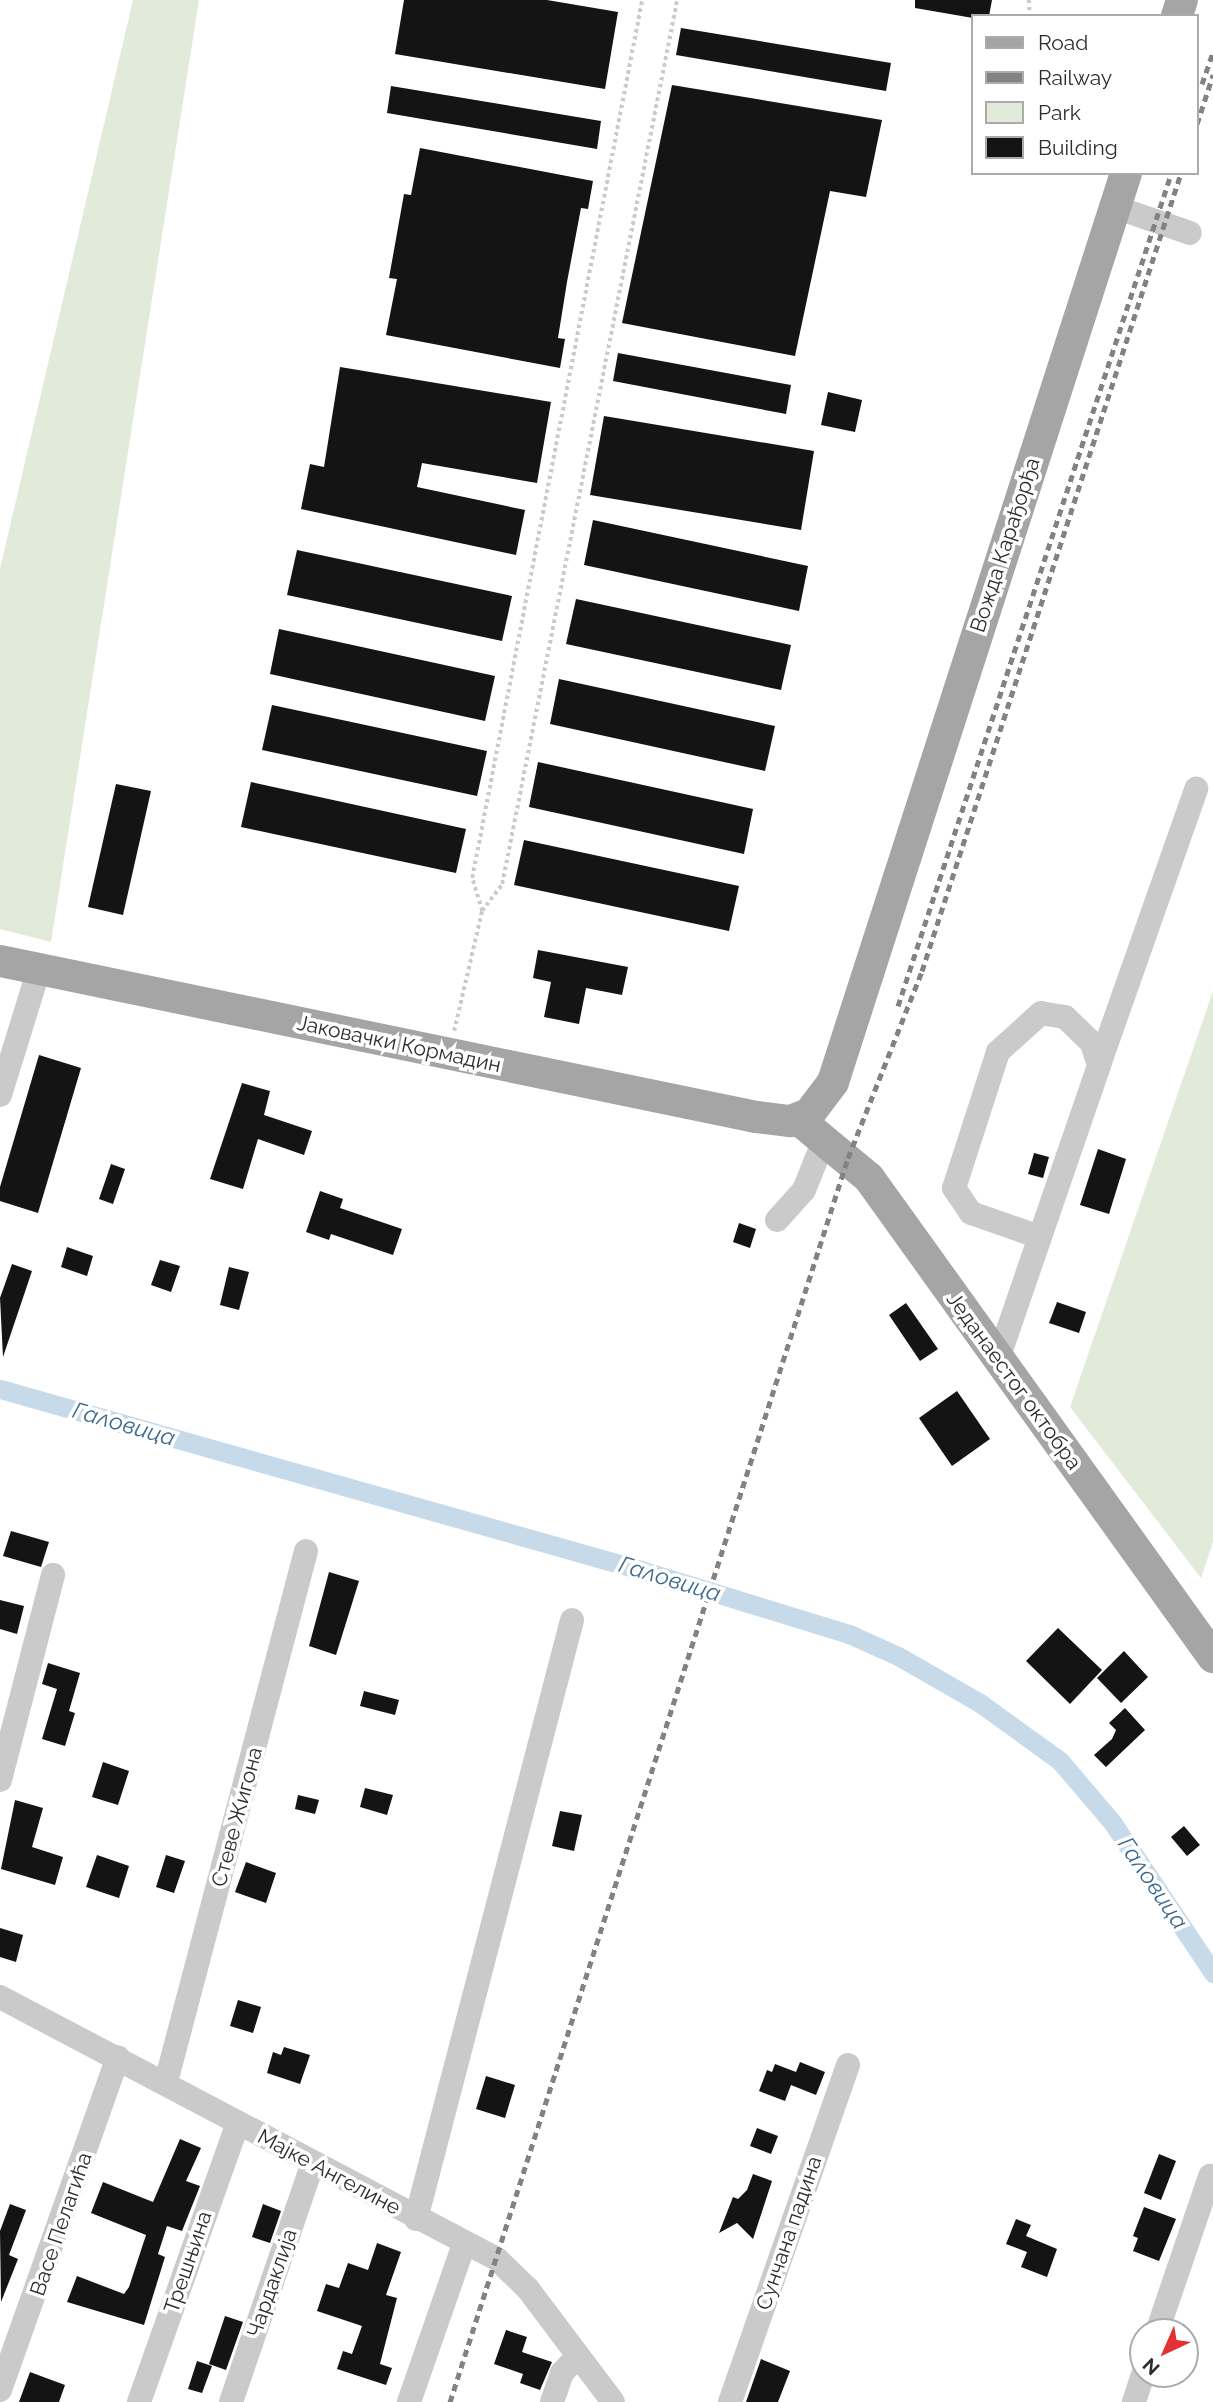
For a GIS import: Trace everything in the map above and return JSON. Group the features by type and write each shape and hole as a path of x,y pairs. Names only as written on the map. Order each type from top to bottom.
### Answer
{"main road":[{"name":"Вожда Карађорђа","path":"799,1119 821,1103 833,1082 1125,175"},
{"name":"Јаковачки Кормадин","path":"0,961 756,1117 799,1119"},
{"name":"Једанаестог октобра","path":"799,1119 869,1178 1213,1657"}],"street":[{"path":"1115,206 1190,233"},
{"path":"998,1359 1196,789"},
{"path":"0,1095 39,969"},
{"path":"1040,1237 971,1213 954,1188 998,1052 1041,1013 1065,1017 1092,1043 1099,1065"},
{"path":"777,1220 804,1190 824,1140"},
{"name":"Стеве Жигона","path":"166,2082 306,1551"},
{"path":"0,1780 53,1574"},
{"path":"416,2219 572,1620"},
{"name":"Мајке Ангелине","path":"0,1997 166,2082 416,2219 496,2259 514,2274 613,2402"},
{"name":"Васе Пелагића","path":"0,2390 118,2057"},
{"name":"Сунчана падина","path":"730,2402 848,2065"},
{"name":"Трешњина","path":"139,2402 238,2123"},
{"name":"Чардаклија","path":"231,2402 313,2163"},
{"path":"1162,2318 1210,2176"},
{"path":"409,2402 464,2244"},
{"path":"552,2402 562,2373 579,2356"}],"path":[{"path":"482,911 472,878 642,0"},
{"path":"449,1054 482,911 502,884 677,0"}],"green space":[{"path":"133,0 199,0 51,942 0,929 0,569"},
{"path":"1213,991 1213,1542 1201,1578 1070,1407"}],"building":[{"path":"404,0 547,0 618,12 605,89 395,54"},
{"path":"915,0 992,0 989,14 972,14 972,18 915,8"},
{"path":"681,28 891,63 886,91 676,55"},
{"path":"672,85 882,120 866,197 830,191 795,356 622,323"},
{"path":"391,86 601,121 597,149 387,113"},
{"path":"420,148 593,181 588,209 581,208 567,282 558,338 565,339 560,368 386,335 397,279 389,278 404,194 411,195"},
{"path":"618,353 791,385 786,414 613,381"},
{"path":"340,367 551,402 537,483 422,463 417,487 525,510 516,555 301,509 310,464 324,467"},
{"path":"828,392 862,400 855,432 821,425"},
{"path":"604,416 814,451 801,530 590,495"},
{"path":"593,520 808,566 799,611 584,565"},
{"path":"297,550 512,596 502,641 287,595"},
{"path":"576,599 791,645 781,690 566,644"},
{"path":"279,629 495,676 485,721 270,674"},
{"path":"559,679 775,726 765,771 550,724"},
{"path":"272,705 487,751 477,796 262,750"},
{"path":"538,762 753,809 744,854 529,807"},
{"path":"251,782 466,829 456,873 241,827"},
{"path":"116,784 151,791 123,915 88,907"},
{"path":"524,840 739,886 729,931 514,885"},
{"path":"538,950 628,967 622,995 586,988 579,1024 544,1017 551,982 533,978"},
{"path":"39,1055 81,1068 38,1213 0,1201 0,1187"},
{"path":"242,1083 270,1091 264,1115 312,1131 304,1155 258,1139 243,1189 210,1179"},
{"path":"1098,1149 1126,1159 1109,1214 1080,1205"},
{"path":"1034,1153 1049,1157 1043,1178 1028,1174"},
{"path":"111,1164 125,1169 113,1204 99,1199"},
{"path":"320,1191 343,1199 340,1208 402,1229 393,1255 331,1234 329,1240 306,1232"},
{"path":"739,1223 756,1229 750,1248 733,1242"},
{"path":"67,1247 93,1256 87,1276 61,1267"},
{"path":"160,1260 180,1266 171,1292 151,1285"},
{"path":"12,1264 32,1271 3,1357 0,1298"},
{"path":"229,1267 249,1272 239,1310 220,1305"},
{"path":"1057,1302 1086,1312 1079,1333 1049,1323"},
{"path":"906,1303 938,1349 920,1361 889,1315"},
{"path":"957,1391 990,1439 952,1466 919,1418"},
{"path":"11,1531 49,1542 41,1567 3,1556"},
{"path":"329,1572 359,1581 336,1655 309,1646"},
{"path":"0,1600 24,1606 17,1634 0,1629"},
{"path":"1058,1628 1102,1670 1070,1704 1026,1661"},
{"path":"1124,1651 1148,1677 1121,1703 1097,1678"},
{"path":"48,1663 80,1673 69,1711 75,1713 65,1746 42,1739 57,1689 42,1684"},
{"path":"364,1691 399,1700 395,1715 360,1706"},
{"path":"1125,1708 1145,1730 1106,1767 1094,1755 1112,1739 1116,1730 1109,1723"},
{"path":"103,1762 129,1771 118,1805 92,1797"},
{"path":"365,1788 393,1795 387,1815 360,1807"},
{"path":"298,1795 319,1800 315,1814 295,1809"},
{"path":"15,1800 43,1808 32,1847 63,1857 55,1885 1,1869"},
{"path":"560,1811 582,1815 574,1851 552,1846"},
{"path":"1184,1826 1200,1845 1187,1856 1171,1837"},
{"path":"97,1855 129,1866 119,1898 86,1887"},
{"path":"166,1855 185,1861 174,1893 156,1887"},
{"path":"246,1862 276,1873 266,1903 235,1892"},
{"path":"0,1928 23,1935 16,1962 0,1957"},
{"path":"238,2000 261,2007 253,2033 230,2026"},
{"path":"284,2047 310,2055 300,2084 267,2073 273,2052 281,2055"},
{"path":"800,2062 825,2072 816,2095 791,2085 785,2101 759,2091 767,2070 772,2072 775,2064 796,2072"},
{"path":"486,2076 515,2085 505,2118 476,2109"},
{"path":"757,2128 778,2136 771,2154 750,2146"},
{"path":"180,2139 201,2148 186,2181 200,2186 182,2231 167,2226 158,2254 165,2257 144,2325 67,2302 77,2276 124,2294 129,2287 146,2235 91,2213 103,2182 153,2202"},
{"path":"1159,2154 1176,2161 1161,2200 1144,2193"},
{"path":"753,2174 772,2181 753,2239 737,2223 719,2233 733,2197 738,2199 747,2190"},
{"path":"10,2204 26,2210 9,2255 18,2259 1,2302 0,2231"},
{"path":"263,2204 281,2211 270,2243 252,2237"},
{"path":"1144,2207 1176,2219 1159,2261 1133,2251 1138,2238 1133,2236"},
{"path":"1016,2219 1031,2225 1026,2236 1057,2249 1047,2277 1021,2267 1027,2252 1006,2244"},
{"path":"377,2243 401,2252 386,2295 397,2298 380,2364 392,2368 386,2385 337,2369 343,2351 352,2354 362,2326 317,2311 326,2284 339,2288 348,2263 368,2270"},
{"path":"225,2316 243,2322 226,2370 209,2364"},
{"path":"506,2330 527,2337 522,2352 552,2362 540,2390 520,2383 523,2374 494,2364"},
{"path":"761,2359 790,2371 778,2402 746,2402"},
{"path":"197,2361 212,2366 202,2393 188,2389"},
{"path":"30,2372 65,2385 59,2402 19,2402"}],"waterway":[{"name":"Галовица","path":"0,1389 641,1570 849,1634 898,1656 980,1703 1060,1761 1112,1822 1213,1973"}],"railway":[{"path":"1202,84 1213,52"},
{"path":"1199,118 1213,75"},
{"path":"898,1006 1171,175"},
{"path":"450,2402 848,1158 922,971 1180,175"}]}
